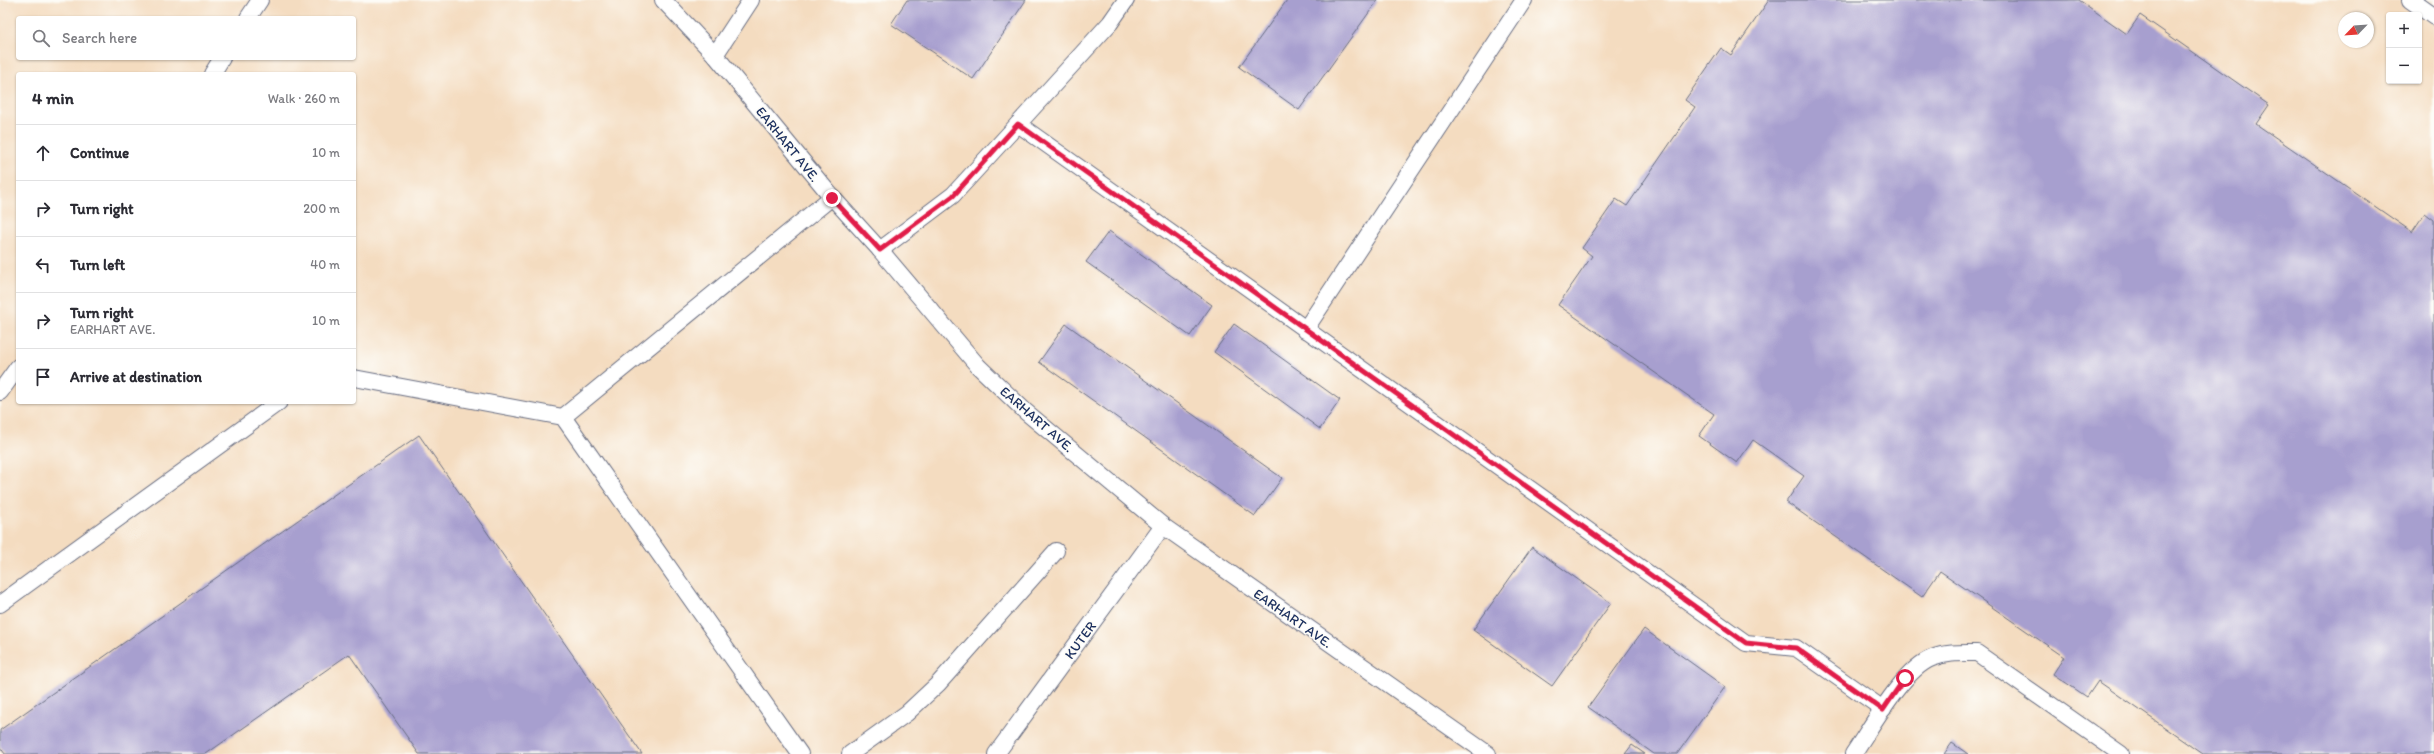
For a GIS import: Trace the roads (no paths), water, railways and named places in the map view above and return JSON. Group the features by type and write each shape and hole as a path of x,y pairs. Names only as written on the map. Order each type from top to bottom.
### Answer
{"lane":[{"path":"249,16 260,0"},
{"name":"EARHART AVE.","path":"663,0 715,55 832,198 880,250 978,366 1026,412 1163,526 1488,754"},
{"path":"715,55 751,0"},
{"path":"880,250 953,196 1110,23 1126,0"},
{"path":"1305,330 1524,0"},
{"path":"2410,0 2434,17"},
{"path":"213,72 221,60"},
{"path":"1018,124 1746,643 1796,648 1883,710"},
{"path":"563,417 832,198"},
{"path":"0,392 16,370"},
{"path":"356,378 563,417 800,754"},
{"path":"0,604 275,404"},
{"name":"KUTER","path":"996,754 1163,526"},
{"path":"850,754 907,713 938,684 1056,551"},
{"path":"1853,754 1905,678 1931,658 1955,652 1977,653 2120,754"}]}
